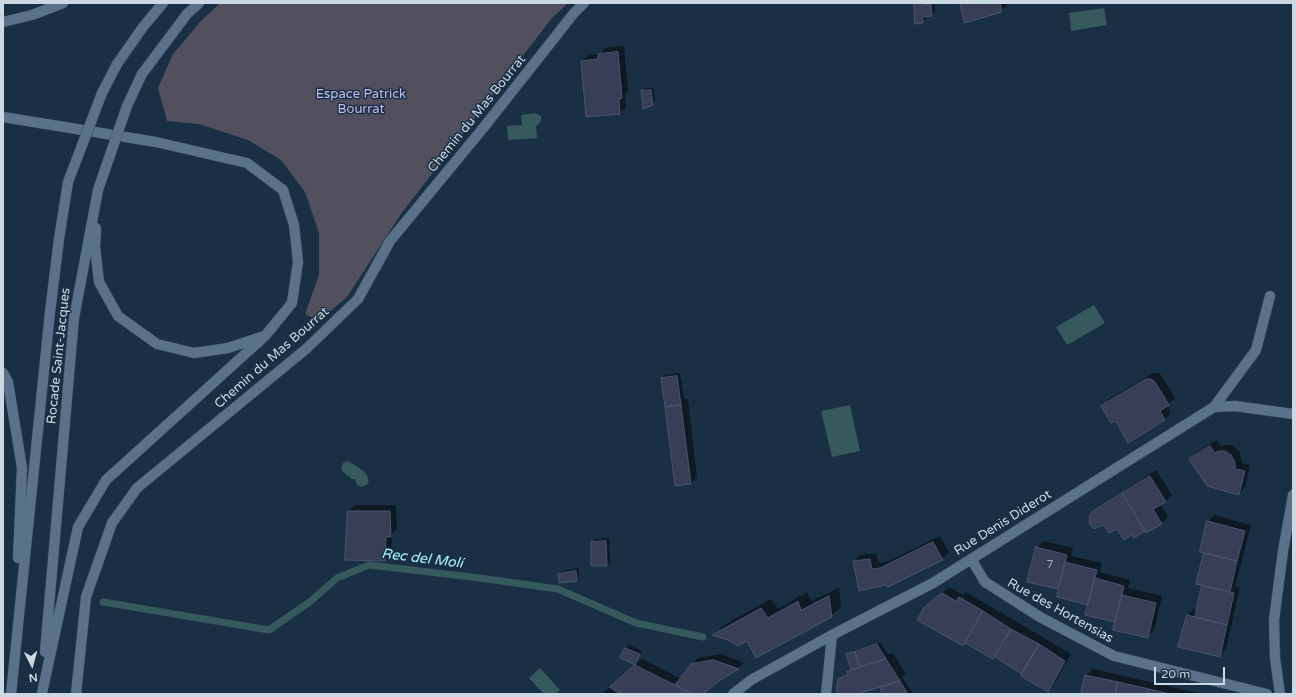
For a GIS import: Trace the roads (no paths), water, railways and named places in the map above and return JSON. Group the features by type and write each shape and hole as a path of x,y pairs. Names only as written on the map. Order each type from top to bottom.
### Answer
{"main road":[{"path":"3,22 32,15 63,3"},
{"name":"Rocade Saint-Jacques","path":"11,694 50,312 68,182 102,93 116,64 163,3"},
{"name":"Rocade Saint-Jacques","path":"42,694 74,318 98,190 127,106 142,74 187,14 199,3"},
{"name":"Chemin du Mas Bourrat","path":"76,694 86,597 112,523 137,488 306,349 358,299 390,241 484,127 574,13 584,3"},
{"path":"3,116 156,142 247,163 283,190 294,225 298,262 292,303 265,336 106,480 78,527 42,694"},
{"path":"3,121 30,120"},
{"path":"98,190 95,247 99,282 118,316 157,344 194,353 228,348 265,336"},
{"path":"1214,407 1256,350 1270,296"},
{"path":"3,373 8,382 22,468 14,658"},
{"name":"Rue Denis Diderot","path":"733,694 751,680 832,635 933,583 1214,407 1235,406 1293,414"},
{"path":"1280,694 1275,658 1274,620 1283,552 1293,495"},
{"name":"Rue des Hortensias","path":"971,559 985,582 1040,617 1114,656 1267,694"},
{"path":"826,694 832,635"}],"waterway":[{"name":"Rec del Molí","path":"103,602 269,630 311,601 337,578 369,565 558,589 636,623 703,637"}],"park label":[{"name":"Espace Patrick Bourrat","path":"361,102"}]}
